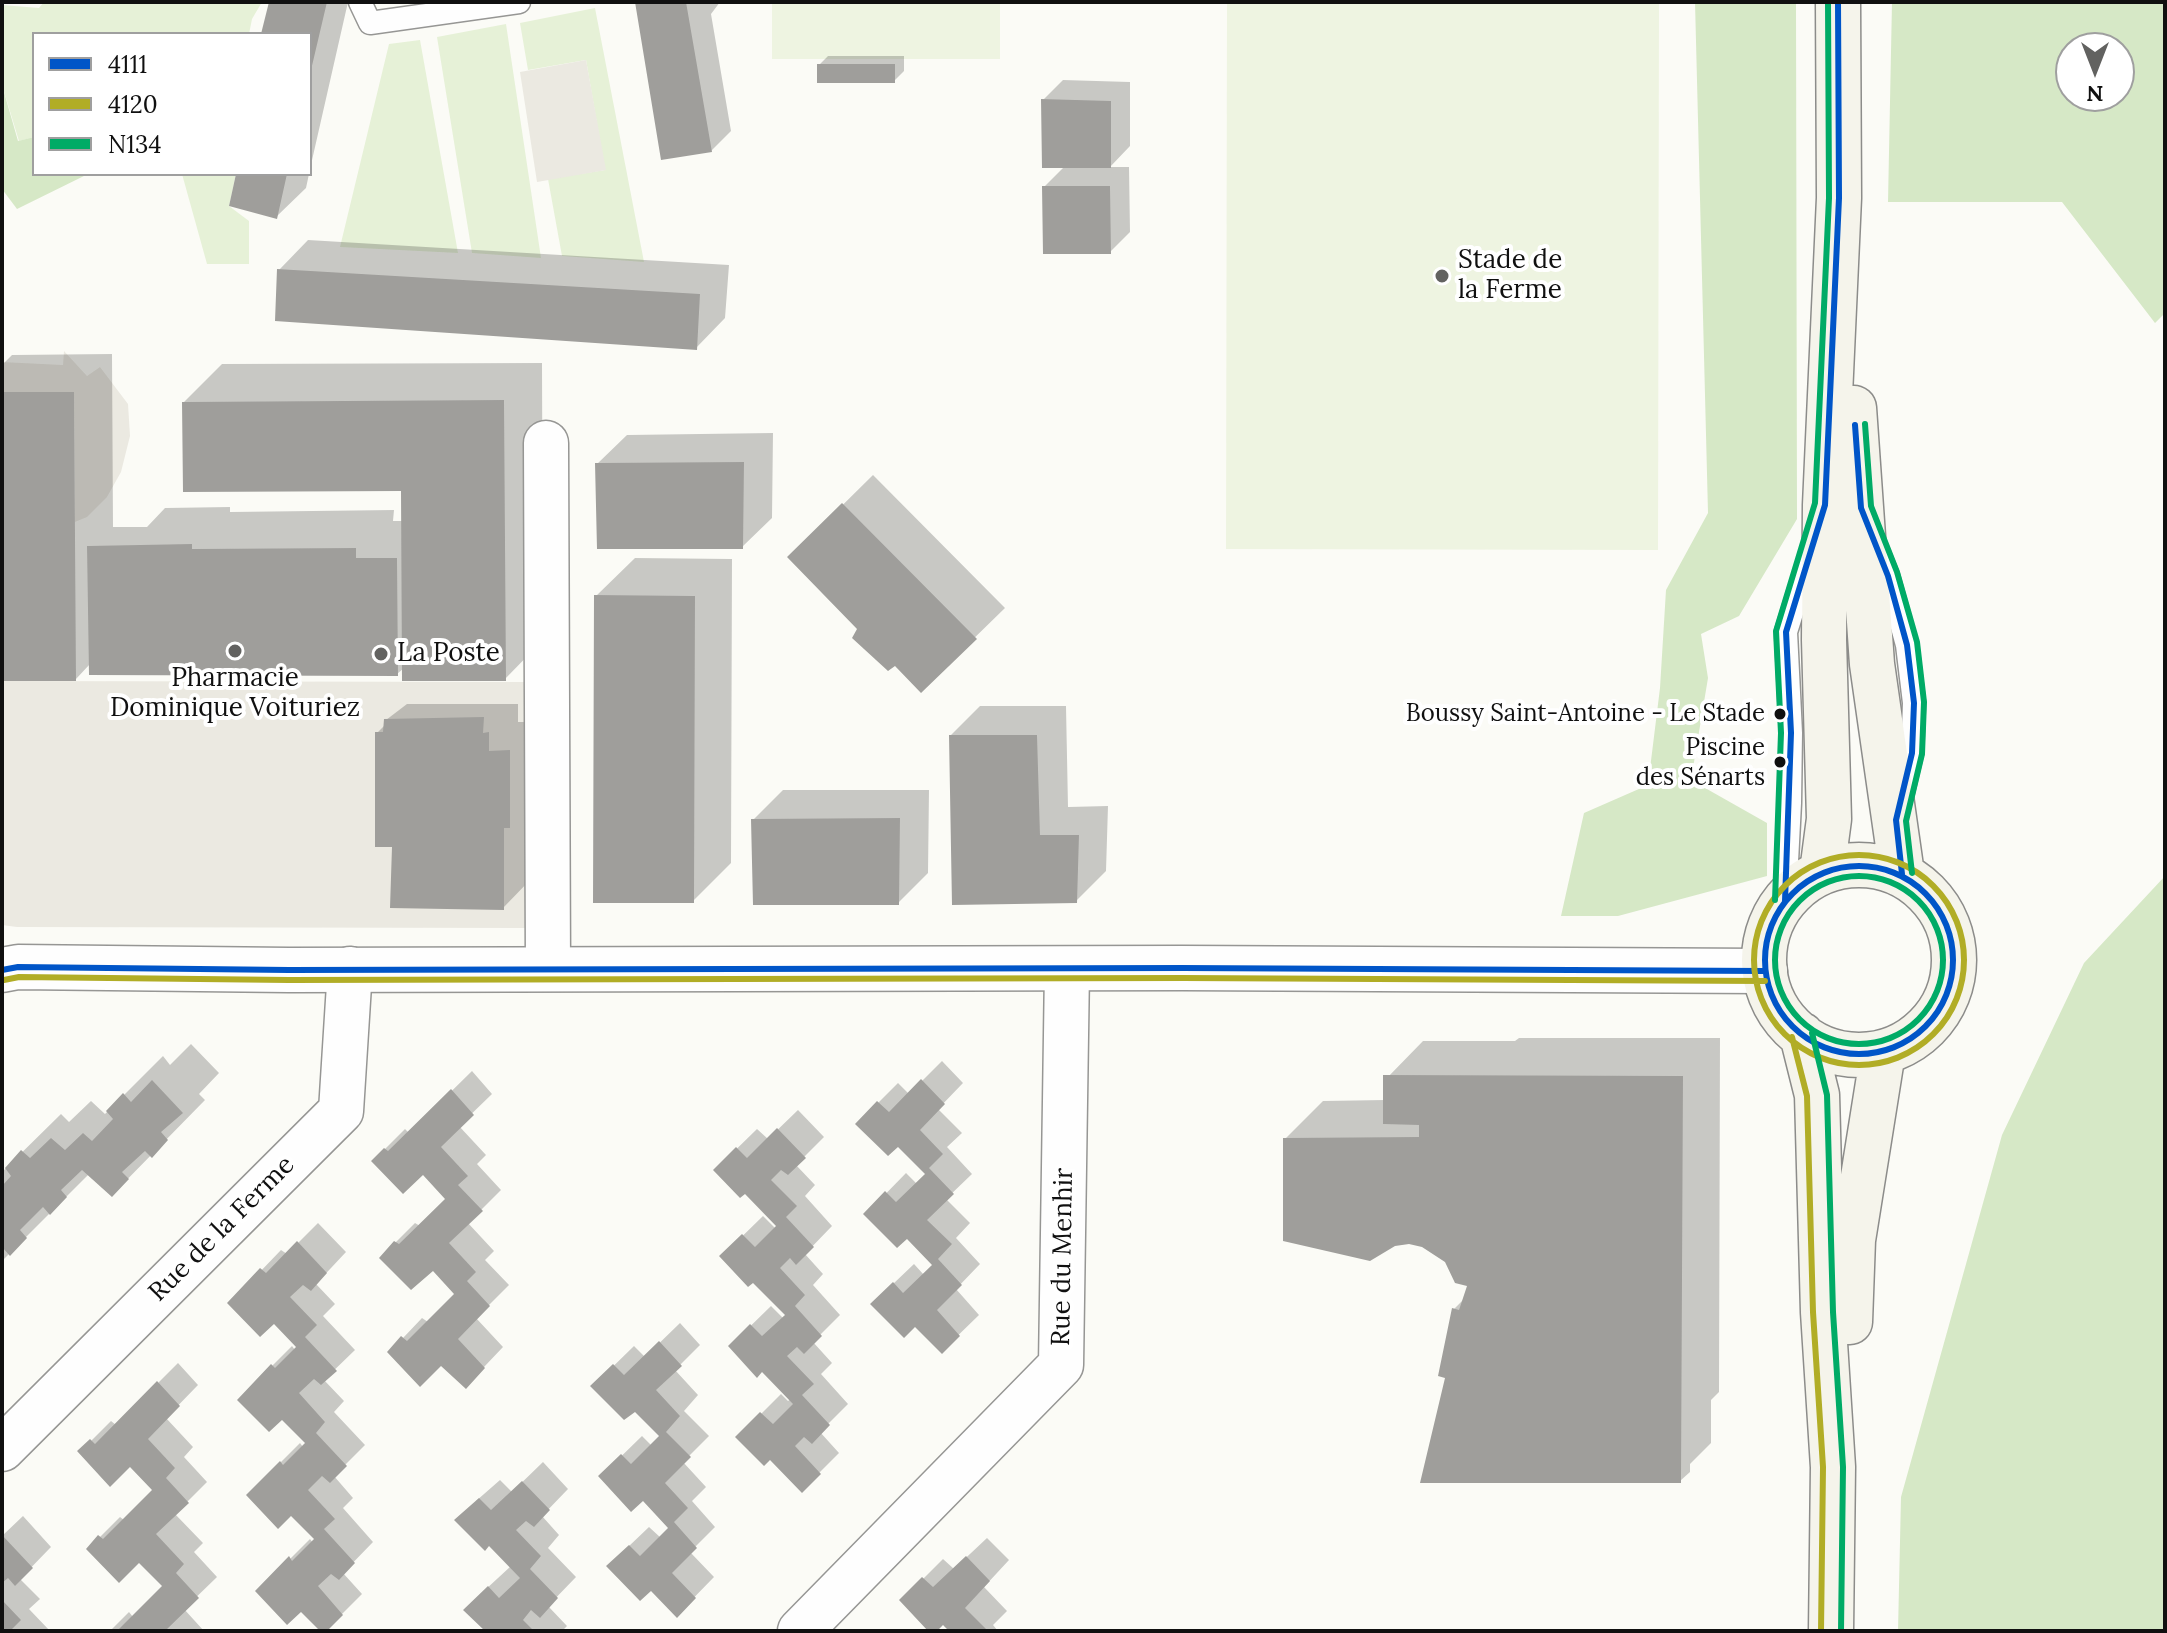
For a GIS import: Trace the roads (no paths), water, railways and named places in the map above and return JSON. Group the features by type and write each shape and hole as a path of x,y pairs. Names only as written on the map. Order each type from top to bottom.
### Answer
{"main road":[{"path":"1822,872 1829,819 1824,640 1843,507 1838,2"},
{"path":"1843,507 1872,664 1902,874"},
{"path":"1848,865 1862,865 1902,874 1927,893 1945,919 1954,949 1952,981 1940,1010 1925,1029 1905,1043 1883,1052 1855,1055 1827,1049 1802,1035 1783,1016 1770,993 1765,971 1766,942 1772,920 1802,884 1822,872 1848,865"},
{"path":"1802,1035 1817,1095 1823,1312 1833,1467 1831,1631"},
{"path":"1833,1467 1849,1333 1853,1240 1883,1052"}],"street":[{"path":"546,443 548,968"},
{"path":"2,970 18,967 1765,971"},
{"name":"Rue de la Ferme","path":"2,1449 341,1111 350,969"},
{"name":"Rue du Menhir","path":"800,1631 1061,1365 1067,969"}],"lane":[{"path":"360,2 370,23 519,2"},
{"path":"1785,901 1791,733 1786,632 1843,507"}],"place":[{"name":"Stade de la Ferme","path":"1442,276"},
{"name":"Pharmacie Dominique Voituriez","path":"235,651"},
{"name":"La Poste","path":"381,654"},
{"name":"Boussy Saint-Antoine - Le Stade","path":"1780,714"},
{"name":"Piscine des Sénarts","path":"1780,762"}]}
